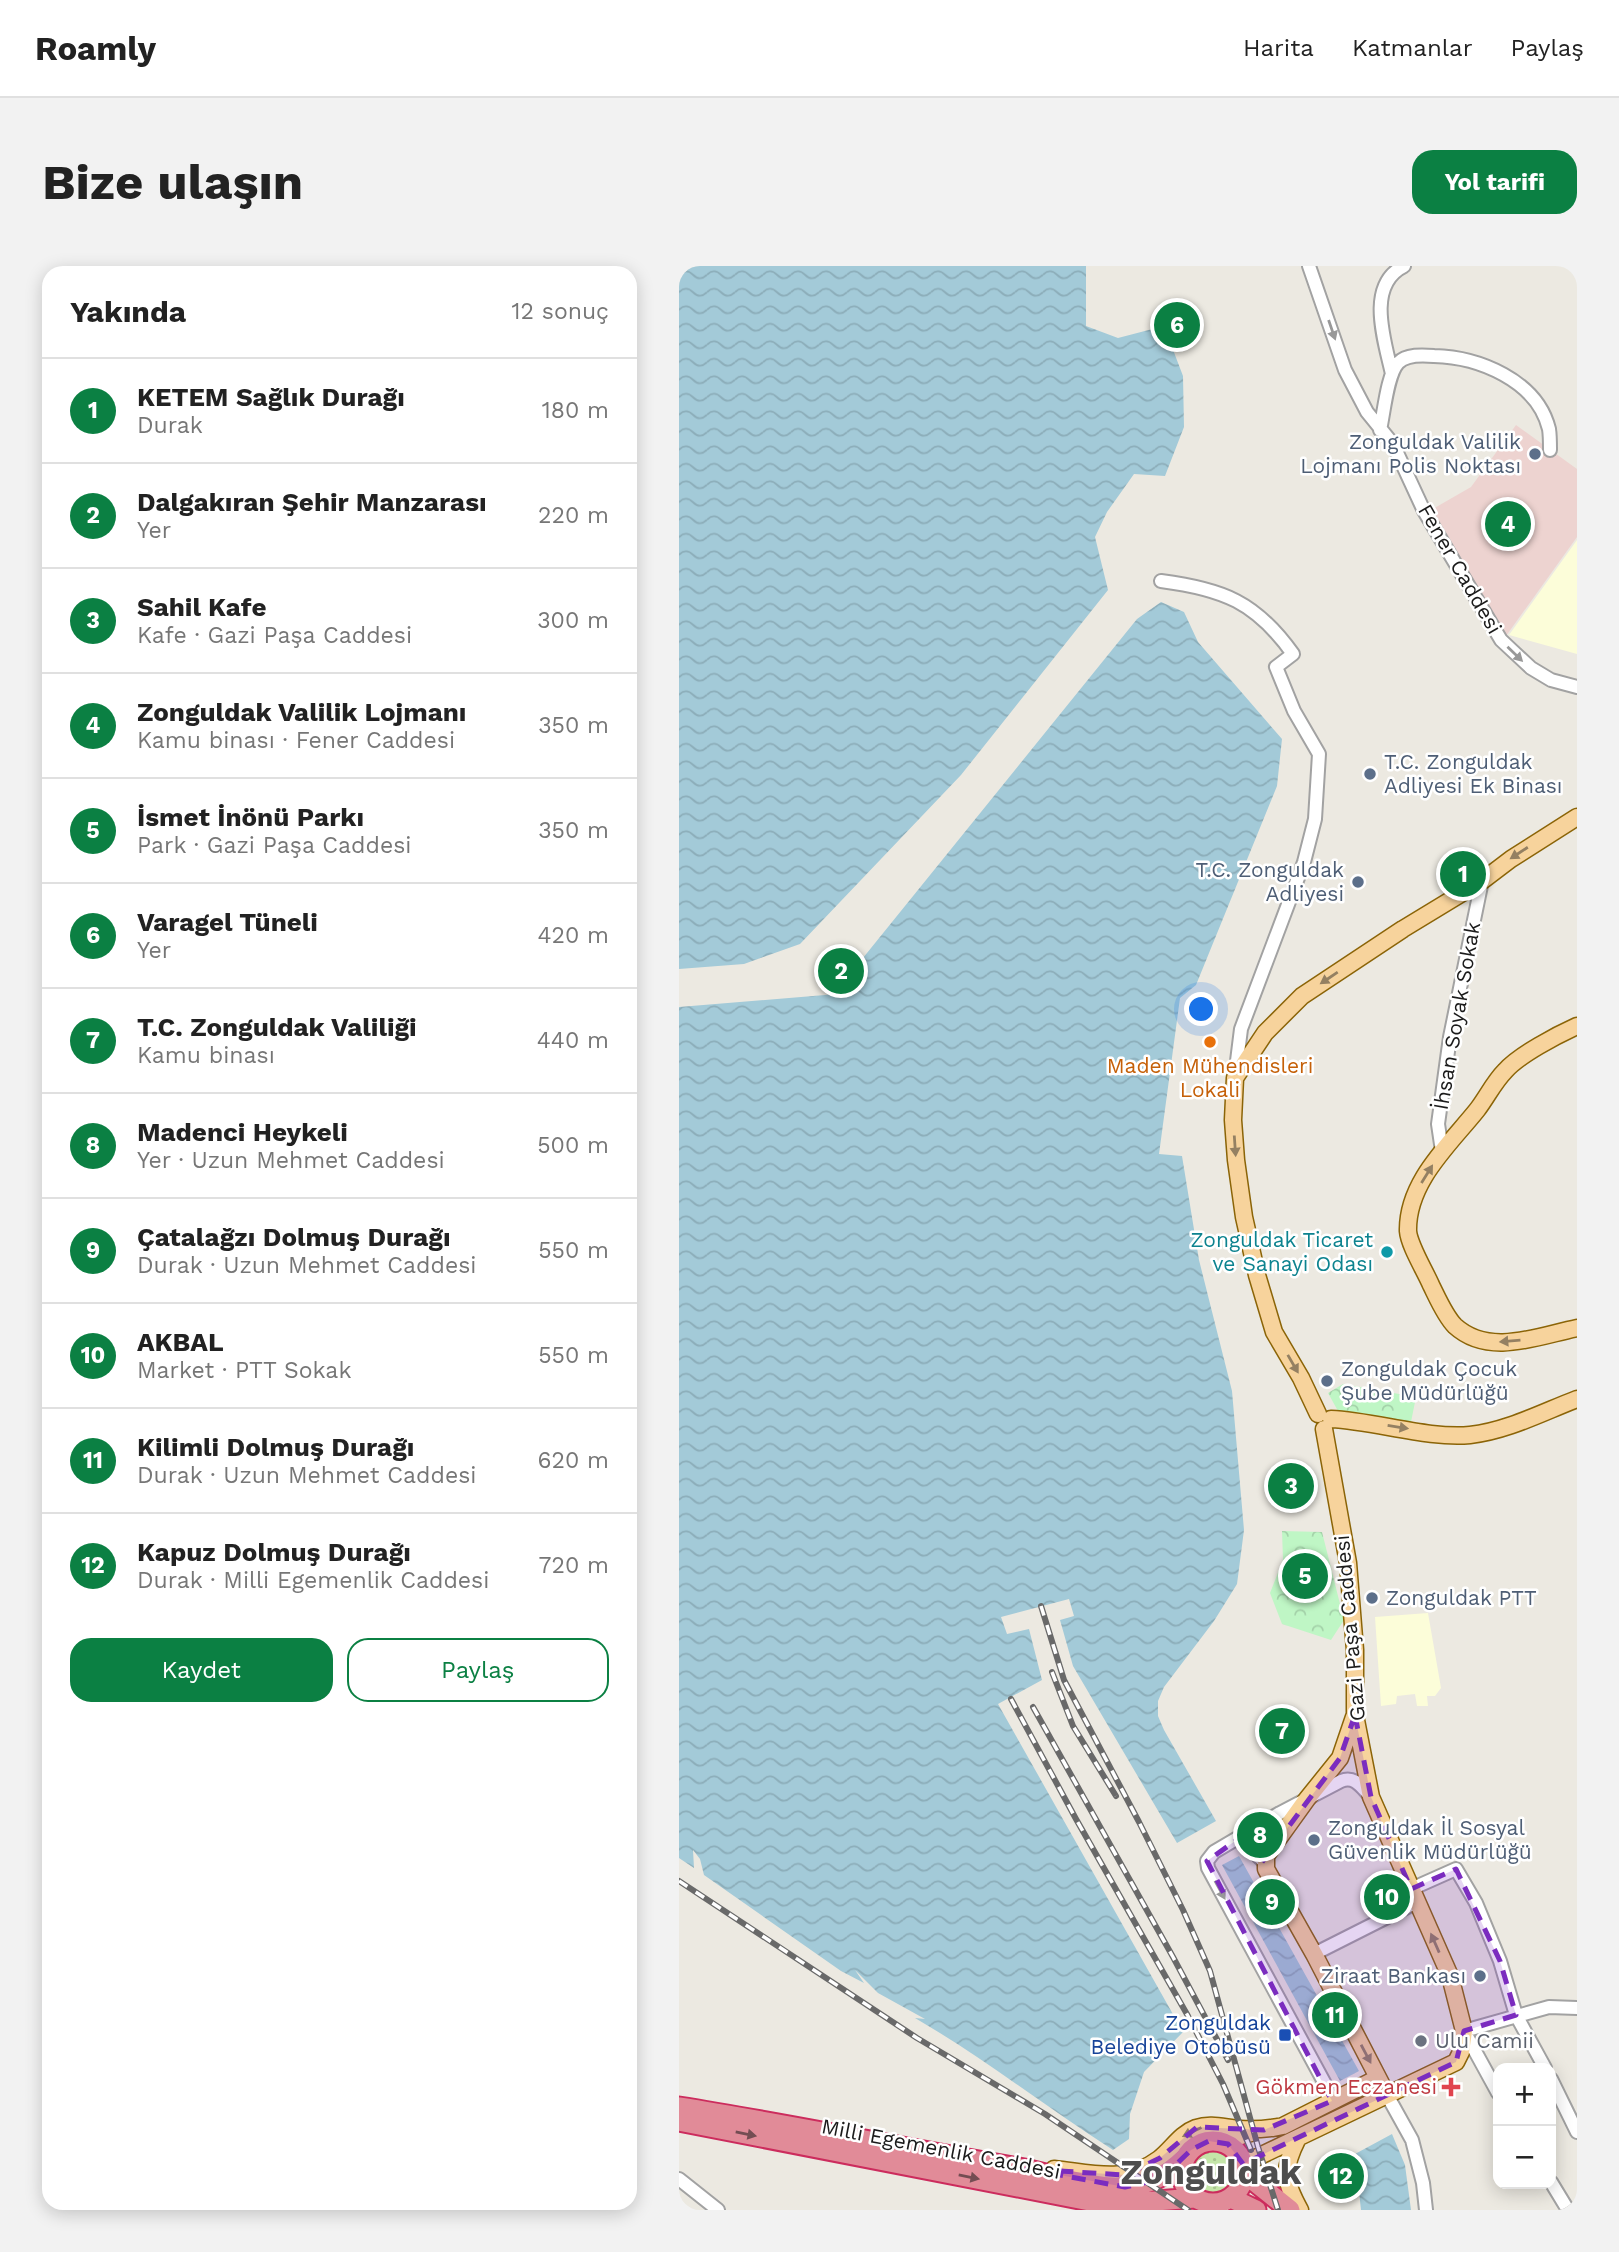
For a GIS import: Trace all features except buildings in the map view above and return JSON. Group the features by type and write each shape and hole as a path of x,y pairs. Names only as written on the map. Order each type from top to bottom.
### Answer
{"highway":[{"name":"Milli Egemenlik Caddesi","path":"679,2106 1027,2169 1083,2183 1125,2187 1161,2179 1199,2144 1220,2141"},
{"name":"Milli Egemenlik Caddesi","path":"679,2121 1095,2202 1213,2203"},
{"path":"1220,2141 1235,2150 1244,2169 1290,2210"},
{"path":"1185,2158 1181,2176 1189,2192 1213,2203 1256,2210"},
{"path":"1213,2203 1238,2191 1244,2169"}],"main road":[{"path":"1235,1078 1265,1033 1302,996 1577,817"},
{"path":"1577,1026 1557,1035 1506,1069 1422,1180 1410,1209 1408,1234 1454,1325 1471,1337 1508,1343 1577,1328"},
{"name":"Gazi Paşa Caddesi","path":"1235,1078 1233,1120 1236,1160 1244,1217 1257,1275 1274,1332 1324,1421 1348,1563 1355,1650 1355,1715 1371,1797 1450,1976 1464,2031"},
{"path":"1324,1421 1359,1421 1441,1434 1468,1435 1496,1431 1577,1399"},
{"path":"1355,1715 1340,1758 1266,1857 1266,1869 1314,1954 1387,2095"},
{"path":"1244,2169 1456,2062 1461,2052 1464,2031"},
{"path":"1220,2141 1283,2126 1378,2078"},
{"path":"1027,2169 1125,2175 1141,2170 1160,2158 1173,2143 1197,2127 1210,2125 1264,2130 1283,2126"},
{"path":"1297,2140 1288,2159 1285,2176 1300,2210"}],"street":[{"name":"Fener Caddesi","path":"1309,266 1345,370 1367,412 1393,444 1424,511 1501,640 1531,668 1551,680 1577,687"},
{"path":"1392,374 1383,330 1381,295 1387,280 1397,269 1404,266"},
{"path":"1380,430 1392,374 1403,359 1420,356 1468,360 1495,368 1520,387 1534,402 1549,430 1550,450"},
{"path":"1161,581 1199,586 1243,604 1275,629 1293,654 1276,667 1293,711 1319,754 1315,819 1304,862 1241,1029 1235,1078"},
{"name":"İhsan Soyak Sokak","path":"1442,1151 1438,1124 1450,1037 1482,881"},
{"path":"1328,2103 1328,2091 1324,2082 1207,1861 1214,1852 1347,1779 1356,1781 1371,1797"},
{"path":"1241,1837 1266,1864"},
{"path":"1314,1954 1456,1869 1476,1903 1500,1961 1516,2015 1542,2063"},
{"path":"1464,2031 1549,2007 1577,2008"},
{"name":"Gazi Paşa Caddesi","path":"1464,2031 1493,2084"},
{"path":"1556,2085 1572,2104 1577,2132"},
{"path":"1387,2095 1412,2140 1423,2183 1426,2210"},
{"path":"679,2179 717,2210"},
{"path":"1555,2189 1568,2210"},
{"path":"1095,2202 1115,2210"}],"highlighted area":[{"path":"1355,1715 1371,1797 1411,1889 1456,1869 1500,1961 1516,2015 1464,2031 1456,2062 1243,2164 1228,2144 1209,2141 1191,2150 1161,2179 1125,2187 1027,2169 1125,2175 1160,2158 1197,2127 1264,2130 1332,2101 1207,1861 1245,1834 1262,1862 1340,1758"}],"shaded area":[{"path":"1516,425 1577,469 1577,537 1506,636 1431,510 1471,487"},
{"path":"1577,540 1577,654 1509,635"},
{"path":"1428,1613 1441,1688 1435,1696 1427,1696 1428,1706 1417,1706 1415,1694 1397,1696 1396,1704 1381,1706 1375,1617"}],"green space":[{"path":"1343,1384 1416,1397 1411,1422 1338,1411 1328,1393"},
{"path":"1282,1531 1322,1532 1344,1620 1331,1640 1282,1624 1270,1593 1283,1560"},
{"path":"1213,2146 1232,2153 1239,2172 1232,2191 1213,2198 1194,2191 1187,2172 1194,2153"}],"water":[{"path":"679,266 1086,266 1086,326 1118,338 1164,326 1183,376 1184,427 1165,476 1134,474 1107,512 1095,537 1108,590 961,775 800,944 744,964 679,969"},
{"path":"1161,602 1184,612 1198,642 1282,739 1277,786 1196,985 1180,998 1159,1154 1182,1156 1199,1260 1232,1391 1244,1530 1237,1584 1214,1621 1164,1687 1158,1701 1158,1716 1164,1730 1216,1821 1177,1843 1073,1666 1060,1620 1074,1616 1069,1599 1001,1617 1007,1634 1029,1629 1042,1680 998,1704 1183,2032 1144,2072 1130,2114 1129,2139 1113,2150 966,2049 915,2018 925,2019 878,1993 855,1970 864,1983 841,1971 704,1875 700,1859 693,1850 694,1868 679,1858 679,1007 837,994 850,974 1137,619"},
{"path":"1239,1856 1359,2071 1340,2081 1222,1865"},
{"path":"1392,2134 1405,2165 1411,2210 1361,2210 1355,2154"}],"railway":[{"path":"1041,1606 1064,1680 1139,1822 1210,1971 1278,2210"},
{"path":"1052,1672 1073,1726 1116,1796"},
{"path":"1011,1699 1188,2016 1223,2084 1251,2150"},
{"path":"1033,1707 1228,2060"},
{"path":"679,1881 917,2038 1045,2114 1188,2210"}],"place":[{"name":"Varagel Tüneli","path":"1177,325"},
{"name":"Zonguldak Valilik Lojmanı Polis Noktası","path":"1535,454"},
{"name":"Zonguldak Valilik Lojmanı","path":"1508,524"},
{"name":"T.C. Zonguldak Adliyesi Ek Binası","path":"1370,774"},
{"name":"KETEM Sağlık Durağı","path":"1463,874"},
{"name":"T.C. Zonguldak Adliyesi","path":"1358,882"},
{"name":"Dalgakıran Şehir Manzarası","path":"841,971"},
{"name":"Maden Mühendisleri Lokali","path":"1210,1042"},
{"name":"Zonguldak Ticaret ve Sanayi Odası","path":"1387,1252"},
{"name":"Zonguldak Çocuk Şube Müdürlüğü","path":"1327,1381"},
{"name":"Sahil Kafe","path":"1291,1486"},
{"name":"İsmet İnönü Parkı","path":"1305,1576"},
{"name":"Zonguldak PTT","path":"1372,1598"},
{"name":"T.C. Zonguldak Valiliği","path":"1282,1731"},
{"name":"Madenci Heykeli","path":"1260,1835"},
{"name":"Zonguldak İl Sosyal Güvenlik Müdürlüğü","path":"1314,1840"},
{"name":"AKBAL","path":"1387,1897"},
{"name":"Çatalağzı Dolmuş Durağı","path":"1272,1902"},
{"name":"Ziraat Bankası","path":"1480,1976"},
{"name":"Kilimli Dolmuş Durağı","path":"1335,2015"},
{"name":"Zonguldak Belediye Otobüsü","path":"1285,2035"},
{"name":"Ulu Camii","path":"1421,2041"},
{"name":"Gökmen Eczanesi","path":"1451,2087"},
{"name":"Kapuz Dolmuş Durağı","path":"1341,2176"}],"district":[{"name":"Zonguldak","path":"1211,2172"}]}
